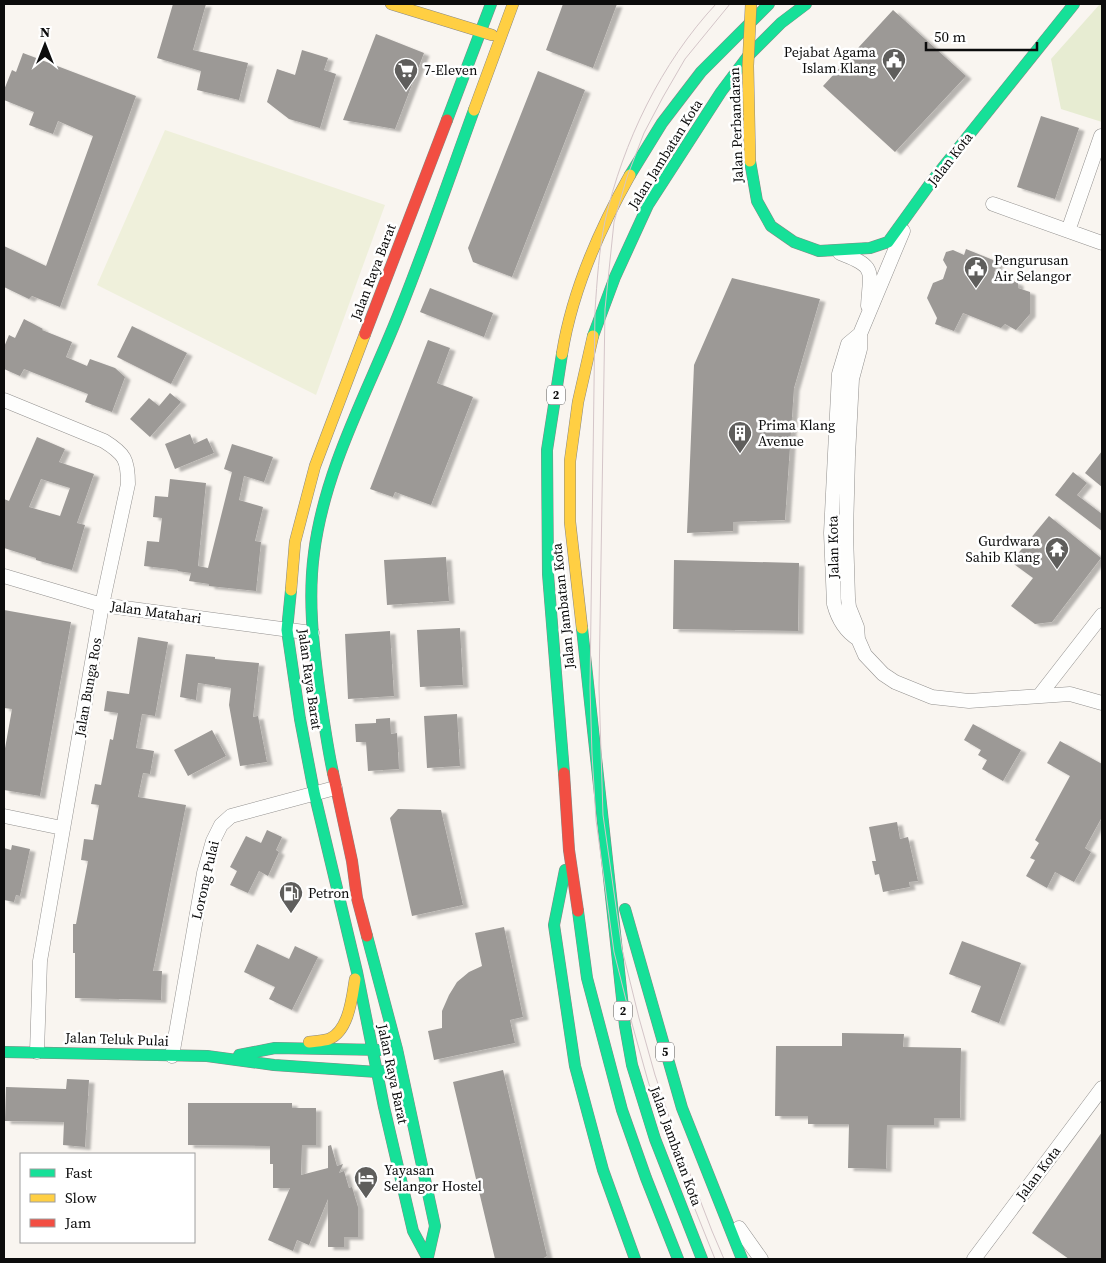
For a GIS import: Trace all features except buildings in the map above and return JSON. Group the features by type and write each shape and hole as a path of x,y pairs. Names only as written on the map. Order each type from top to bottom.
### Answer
{"main road":[{"path":"391,4 481,30 500,38"},
{"name":"Jalan Raya Barat","path":"428,1258 413,1231 384,1106 357,972 314,792 300,719 287,630 295,542 315,466 491,4"},
{"name":"Jalan Raya Barat","path":"428,1258 435,1226 397,1048 357,898 352,861 335,788 312,633 311,594 314,552 334,471 357,409 401,309 513,4"},
{"name":"Jalan Perbandaran","path":"751,4 748,66 750,161 755,196 771,226 794,242 819,251 870,248 888,242 911,210"},
{"name":"Jalan Jambatan Kota","path":"569,850 548,574 547,507 547,450 566,329 588,260 629,177 662,123 701,72 769,4"},
{"name":"Jalan Jambatan Kota","path":"702,1259 655,1139 632,1065 626,1036 570,522 570,461 578,402 591,342 615,277 648,205 721,92 748,56 782,23 806,4"},
{"name":"Jalan Kota","path":"911,210 932,181 1074,4"},
{"name":"5","path":"605,839 682,1108 742,1259"},
{"path":"569,850 554,925 575,1066 603,1170 635,1259"},
{"name":"2","path":"569,850 587,978 622,1110 678,1259"},
{"path":"275,1048 331,1039 340,1029 346,1017 357,972"},
{"name":"Jalan Teluk Pulai","path":"230,1058 275,1048 372,1051 397,1048"},
{"name":"Jalan Teluk Pulai","path":"4,1052 230,1058 274,1065 378,1072 400,1069"},
{"path":"671,1177 712,1259"}],"street":[{"path":"1068,231 1102,136"},
{"path":"993,204 1102,243"},
{"name":"Jalan Kota","path":"858,639 847,632 836,614 834,604 831,533 839,374 848,344 860,334 868,317 911,210"},
{"path":"835,251 859,260 866,265 870,273 868,317"},
{"name":"Jalan Kota","path":"860,334 860,349 852,380 846,533 849,608 865,655 889,678 932,697 969,700 1070,694 1102,703"},
{"name":"Jalan Bunga Ros","path":"4,400 104,442 118,450 126,460 128,469 128,484 102,605 40,961 36,1052"},
{"path":"831,533 846,533"},
{"name":"Jalan Matahari","path":"4,576 102,605 312,633"},
{"path":"1039,696 1102,615"},
{"name":"Lorong Pulai","path":"172,1056 204,873 213,841 221,825 232,816 314,792 335,788"},
{"path":"4,816 62,828"},
{"name":"Jalan Kota","path":"974,1259 1102,1088"},
{"path":"715,1192 761,1259"}],"green space":[{"path":"1102,4 1102,122 1061,109 1051,59"},
{"path":"165,130 385,205 316,395 97,285"}],"tram line":[{"path":"715,1259 670,1147 648,1081 614,952 596,820 590,688 595,311 598,266 605,221 622,162 647,105 661,78 678,52 716,4"},
{"path":"724,1259 678,1143 655,1075 622,949 603,815 599,688 605,309 614,222 627,177 644,133 663,97 685,59 730,4"}],"traffic: fast":[{"path":"447,120 491,4"},
{"path":"630,175 662,123 701,72 769,4"},
{"path":"593,336 615,277 648,205 721,92 748,56 781,23 806,4"},
{"path":"750,161 757,201 771,226 794,242 819,251 870,248 888,242 932,181 1074,4"},
{"path":"333,773 319,688 312,620 312,570 320,521 338,458 411,284 474,110"},
{"path":"562,354 547,450 548,574 564,773"},
{"path":"291,590 287,630 300,719 314,792 357,972 384,1107 413,1231 428,1259"},
{"path":"582,628 625,1026 632,1065 655,1139 702,1259"},
{"path":"565,870 554,925 575,1066 603,1170 635,1259"},
{"path":"625,909 682,1108 742,1259"},
{"path":"578,911 587,978 622,1110 678,1259"},
{"path":"367,936 397,1049 435,1226 428,1257"},
{"path":"239,1055 275,1048 384,1050"},
{"path":"4,1052 207,1056 274,1065 377,1072 391,1070"}],"traffic: slow":[{"path":"391,4 492,35"},
{"path":"474,110 513,4"},
{"path":"750,161 748,66 751,4"},
{"path":"562,354 572,307 588,262 597,239 630,175"},
{"path":"291,590 295,542 315,466 365,334"},
{"path":"582,628 570,522 570,461 578,402 593,336"},
{"path":"309,1042 329,1039 341,1029 348,1013 355,979"}],"traffic: jam":[{"path":"365,334 447,120"},
{"path":"333,773 352,861 357,898 367,936"},
{"path":"564,773 569,850 578,911"}],"place":[{"name":"Pejabat Agama Islam Klang","path":"894,81"},
{"name":"7-Eleven","path":"406,91"},
{"name":"Pengurusan Air Selangor","path":"976,289"},
{"name":"Prima Klang Avenue","path":"740,454"},
{"name":"Gurdwara Sahib Klang","path":"1057,570"},
{"name":"Petron","path":"291,914"},
{"name":"Yayasan Selangor Hostel","path":"366,1199"}]}
